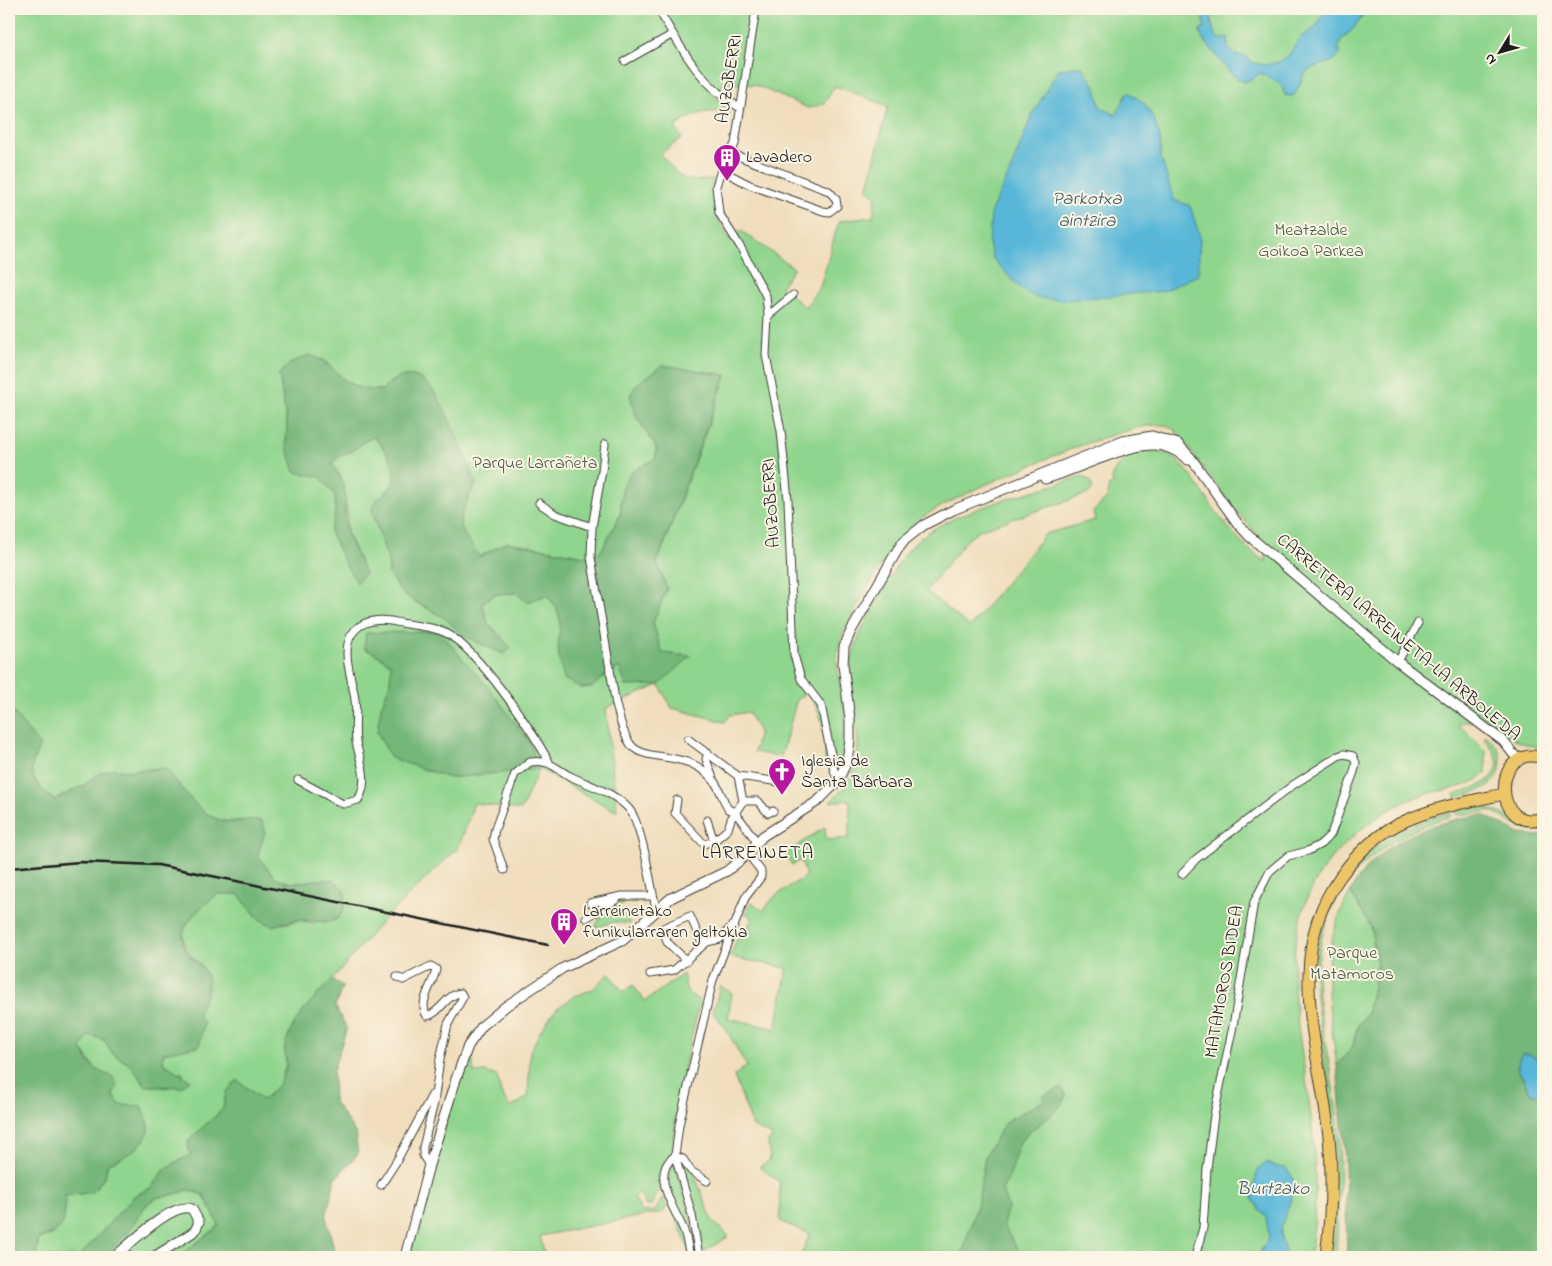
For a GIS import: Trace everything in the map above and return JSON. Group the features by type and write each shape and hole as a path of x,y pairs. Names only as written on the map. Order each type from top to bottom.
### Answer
{"main road":[{"path":"1543,758 1528,757 1519,761 1506,775 1504,794 1507,804 1521,817 1530,820 1543,818"},
{"path":"1326,1257 1332,1185 1329,1139 1308,984 1311,936 1320,909 1350,862 1364,848 1388,830 1421,814 1504,794"}],"street":[{"path":"658,9 702,78 721,97 740,108"},
{"name":"AUZOBERRI","path":"756,9 734,144 721,170 716,186 719,213 758,278 766,296 768,316 766,355 781,431 788,500 794,655 801,678 821,705 834,770 838,781"},
{"path":"625,61 673,34"},
{"path":"721,170 750,185 823,212 829,212 837,206 836,199 829,191 730,153"},
{"path":"768,316 793,295"},
{"name":"CARRETERA LARREINETA-LA ARBOLEDA","path":"838,781 847,761 850,740 850,719 843,665 844,646 851,630 905,540 936,518 1048,473 1095,451 1140,437 1159,437 1178,444 1249,536 1398,662 1503,741 1519,761"},
{"path":"605,444 592,527 593,574 616,705 621,722 626,736 638,752 685,760 715,782"},
{"path":"539,503 555,514 592,527"},
{"path":"298,780 343,804 358,800 363,792 363,764 356,740 356,701 347,653 348,639 364,623 389,620 445,632 467,648 535,737 549,762 568,776 615,797 629,808 634,816 642,839 656,909"},
{"path":"1398,662 1418,623"},
{"path":"688,739 738,776 780,782 781,775"},
{"path":"708,753 706,759 728,809 735,812 757,842"},
{"name":"MATAMOROS BIDEA","path":"1182,874 1196,859 1293,785 1338,756 1344,754 1353,756 1356,763 1354,772 1330,834 1321,844 1308,851 1288,856 1270,872 1254,902 1233,1026 1214,1115 1206,1169 1203,1228 1195,1257"},
{"path":"504,870 493,839 494,830 515,774 530,762 549,762"},
{"path":"677,800 675,813 679,822 700,842 708,844 728,829 735,812 743,800 738,776"},
{"path":"405,1257 429,1164 461,1065 474,1037 482,1026 506,1006 564,968 622,941 670,898 720,876 748,854 757,842 771,830 818,801 838,781"},
{"path":"743,800 758,802 768,813 773,811"},
{"path":"707,820 714,841"},
{"path":"699,1257 692,1215 675,1156 682,1108 714,980 745,898 761,877 761,870 748,854"},
{"path":"590,904 622,896 653,896"},
{"path":"586,918 622,896"},
{"path":"688,960 667,942 663,928 690,916 704,945"},
{"path":"650,974 666,972 688,960 704,945 720,939 731,926 735,925"},
{"path":"397,977 402,980 431,966 436,969 428,987 424,1009 427,1016 435,1012 454,994 462,995 461,1001 448,1024 440,1059 437,1086 423,1147 423,1156 429,1164"},
{"path":"381,1185 424,1114 437,1086"},
{"path":"675,1156 683,1159 691,1171 707,1181"},
{"path":"675,1156 666,1167 665,1187 668,1199 683,1229 690,1257"},
{"path":"114,1257 170,1212 182,1207 192,1209 198,1217 198,1227 154,1257"}],"green space":[{"path":"9,9 1543,9 1543,749 1519,742 1485,719 1458,723 1486,751 1486,773 1480,778 1464,785 1419,796 1407,801 1386,812 1366,826 1339,850 1317,880 1303,910 1296,942 1294,975 1296,1008 1314,1147 1315,1202 1310,1257 800,1257 810,1234 780,1221 779,1181 759,1167 770,1160 768,1142 773,1136 753,1127 734,1076 747,1066 727,1032 713,1013 720,986 732,993 728,1018 776,1029 787,968 730,957 738,937 745,938 752,917 746,914 752,902 763,911 775,896 806,876 801,860 792,865 785,854 825,827 826,840 849,838 850,800 830,802 844,787 853,772 857,758 857,729 850,679 854,650 865,623 888,580 916,542 947,522 989,505 1070,480 1083,477 1089,480 1093,488 1088,494 979,530 966,541 926,591 970,627 1045,534 1095,520 1093,512 1107,498 1109,486 1114,484 1111,478 1122,461 1140,452 1149,451 1169,455 1178,461 1193,478 1232,532 1266,562 1264,542 1235,510 1175,430 1168,426 1144,427 1114,434 1036,463 996,480 931,512 913,524 904,533 872,580 852,615 840,642 837,660 846,727 838,769 825,766 823,727 813,700 807,692 797,699 781,757 754,752 759,732 748,712 730,715 725,722 672,708 659,685 606,708 617,812 539,769 521,810 474,803 459,847 384,919 314,999 285,1047 286,1065 279,1085 263,1100 238,1081 226,1092 223,1109 188,1141 190,1155 166,1168 151,1188 135,1195 79,1257 36,1257 39,1238 53,1235 65,1212 65,1196 93,1192 105,1176 120,1105 81,1048 89,1034 104,1040 113,1054 129,1064 146,1085 168,1088 184,1074 174,1071 163,1063 163,1053 172,1051 198,1016 200,1005 206,995 203,967 185,946 183,936 185,927 198,910 218,893 238,894 259,919 284,924 299,920 314,923 344,911 345,891 334,880 291,882 275,877 258,855 260,845 242,820 228,821 217,819 207,814 189,797 165,768 127,771 113,769 98,774 84,785 54,800 43,791 31,773 32,762 18,720 9,707","holes":["724,83 755,85 808,108 824,104 835,86 888,106 867,190 876,196 873,217 839,221 820,287 805,307 781,287 794,268 740,230 729,239 715,210 712,187 713,179 694,180 682,177 660,154 682,138 675,127 688,119 708,112 731,114 715,96","323,359 342,378 355,386 371,390 382,390 392,380 476,483 465,506 461,521 465,535 479,557 507,542 591,557 600,553 620,515 622,490 630,474 656,458 656,447 636,416 726,376 657,564 667,588 653,623 662,654 691,656 642,684 626,686 619,667 593,687 558,655 561,630 559,616 546,595 527,602 516,593 495,594 482,603 488,624 501,635 503,654 462,635 445,618 415,602 389,575 388,560 372,511 376,500 392,486 394,470 392,462 374,437 362,441 352,451 341,453 332,464 341,477 347,514 347,533 365,573 357,582 330,532 336,505 332,489 321,475 286,444 287,425 279,374","364,648 466,663 484,682 529,741 539,769 381,707 390,683 391,665"]},
{"path":"309,355 320,359 356,387 382,390 396,379 408,375 419,378 428,384 443,407 476,483 464,506 460,521 465,535 480,557 507,542 591,557 600,553 620,515 622,490 630,473 656,458 656,447 636,416 630,395 637,384 663,365 726,375 657,563 667,588 653,623 662,653 691,656 659,685 626,686 619,667 593,687 581,688 564,679 558,648 560,617 558,610 546,595 527,602 516,593 495,594 482,603 488,624 511,648 503,654 462,635 445,618 403,594 389,575 388,560 372,511 376,500 392,486 394,470 392,462 374,437 340,456 332,464 344,491 347,533 365,573 357,583 344,562 330,531 335,514 335,496 321,477 295,472 286,444 287,425 279,374 291,363"},
{"path":"440,631 484,682 529,741 539,769 449,778 391,758 377,732 381,707 390,683 391,665 364,648 366,633"},
{"path":"9,707 40,746 33,764 33,776 35,782 54,800 84,785 98,774 113,769 127,771 165,768 192,801 217,819 228,822 253,819 262,821 265,831 258,855 275,877 291,882 334,880 345,891 342,913 333,921 297,920 272,926 259,919 238,894 218,894 188,922 184,930 183,939 185,949 203,969 208,979 208,987 198,1016 204,1023 199,1046 163,1053 163,1063 190,1080 181,1087 146,1086 129,1064 113,1054 104,1040 89,1035 81,1048 87,1058 100,1072 112,1076 117,1085 113,1095 120,1105 141,1106 149,1125 149,1131 146,1138 135,1149 121,1158 108,1163 105,1176 93,1192 65,1196 65,1212 62,1224 59,1229 39,1238 36,1257 9,1257"},
{"path":"1486,736 1499,751 1500,771 1485,788 1455,798 1454,794 1486,782 1497,769 1497,760 1484,739"},
{"path":"1475,807 1486,808 1524,824 1543,826 1543,831 1519,828 1496,813 1489,811 1457,815 1456,811"},
{"path":"1450,812 1451,816 1418,828 1390,843 1366,862 1346,884 1332,909 1322,937 1318,969 1319,1004 1337,1113 1339,1148 1340,1182 1336,1257 1332,1257 1335,1195 1334,1139 1314,980 1317,948 1324,919 1336,894 1351,871 1370,852 1393,835 1420,822"},
{"path":"1483,815 1520,834 1543,836 1543,1071 1535,1057 1519,1064 1517,1067 1529,1091 1534,1095 1543,1088 1543,1257 1347,1257 1345,1162 1337,1066 1353,1046 1357,1027 1368,1011 1377,966 1371,927 1350,892 1374,860 1406,837 1444,822"},
{"name":"Parque Matamoros","path":"1350,892 1371,927 1377,966 1368,1011 1357,1027 1353,1046 1337,1066 1328,998 1329,957 1333,936"},
{"path":"628,899 617,908 631,924 614,922 594,928 603,913"},
{"path":"609,973 623,992 633,985 645,1001 683,974 687,992 700,1001 683,1072 687,1074 676,1119 672,1150 666,1161 662,1186 652,1204 646,1206 639,1192 634,1198 642,1212 655,1211 663,1197 668,1206 663,1212 540,1236 545,1257 409,1257 457,1083 472,1056 474,1073 485,1072 497,1076 501,1093 510,1108 528,1097 530,1052 540,1032 556,1009 575,996 593,989"},
{"path":"332,980 343,986 335,1006 347,1028 333,1070 334,1102 355,1132 358,1154 335,1179 326,1218 335,1257 178,1257 219,1226 204,1195 188,1190 158,1197 146,1205 126,1235 102,1257 79,1257 135,1195 151,1188 166,1168 190,1155 188,1141 223,1109 226,1092 237,1080 263,1100 274,1089 285,1071 285,1046 292,1027 304,1010"},
{"path":"1061,1088 1066,1095 1063,1102 1054,1113 1030,1131 1022,1140 1017,1148 1010,1175 1002,1190 1008,1207 1003,1225 1022,1257 961,1257 978,1202 985,1156 1006,1121 1042,1102 1044,1095"},
{"path":"689,1161 713,1222 729,1236 704,1252 706,1257 701,1257 684,1175 684,1168"},
{"path":"672,1163 674,1163 688,1207 697,1257 692,1257 670,1198 669,1174"},
{"path":"188,1190 204,1195 219,1226 178,1257 102,1257 139,1216 146,1205 158,1197"}],"water":[{"path":"1201,9 1210,9 1212,26 1215,33 1220,40 1228,37 1228,48 1236,55 1246,56 1253,63 1266,65 1279,62 1288,56 1301,37 1315,28 1327,9 1377,9 1365,13 1354,28 1341,40 1338,51 1342,51 1334,60 1307,71 1293,96 1285,95 1281,85 1260,73 1251,80 1243,82 1230,73 1201,36 1200,29 1205,28"},
{"name":"Parkotxa aintzira","path":"1082,66 1096,88 1100,107 1116,115 1128,92 1144,103 1154,119 1160,138 1161,158 1174,200 1190,206 1200,237 1198,275 1163,291 1065,300 1036,298 1020,288 993,259 989,244 991,211 1009,174 1032,115 1059,69"},
{"path":"1522,1054 1528,1054 1533,1057 1540,1065 1543,1088 1534,1095 1529,1091 1520,1073 1518,1065"},
{"name":"Burtzako","path":"1266,1163 1282,1168 1285,1167 1292,1176 1294,1183 1292,1198 1281,1234 1284,1257 1259,1257 1262,1248 1269,1238 1266,1217 1253,1200 1252,1192 1258,1170"}],"railway":[{"path":"9,868 80,862 158,865 548,945"}],"place":[{"name":"Lavadero","path":"727,182"},
{"name":"Iglesia de Santa Bárbara","path":"782,796"},
{"name":"Larreinetako funikularraren geltokia","path":"564,946"}],"district":[{"name":"LARREINETA","path":"758,853"}],"park label":[{"name":"Meatzalde Goikoa Parkea","path":"1311,241"},
{"name":"Parque Larrañeta","path":"535,464"}]}
